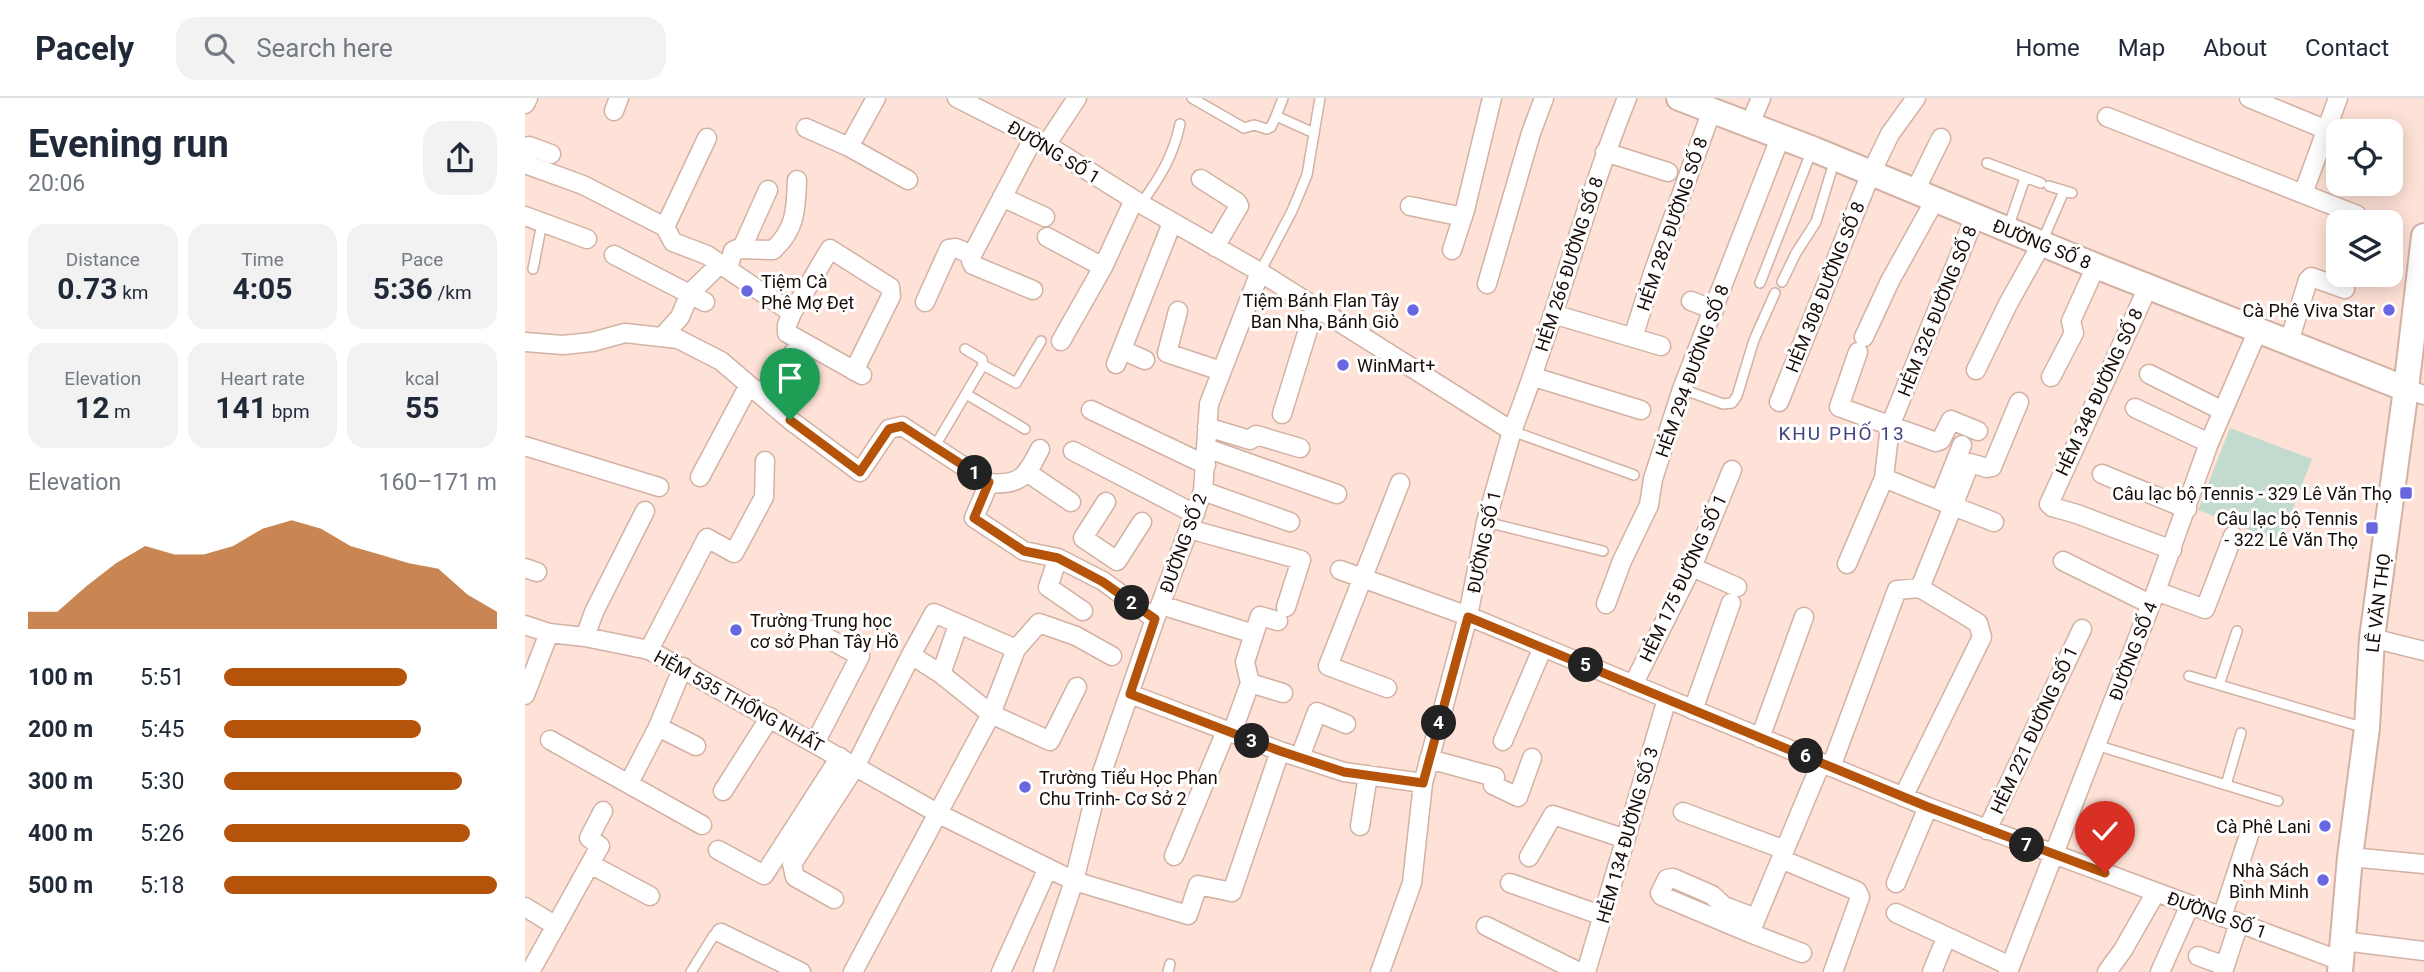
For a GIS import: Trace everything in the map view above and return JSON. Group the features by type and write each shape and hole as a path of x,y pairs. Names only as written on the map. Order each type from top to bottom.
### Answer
{"street":[{"path":"525,104 528,98"},
{"path":"849,147 876,98"},
{"name":"ĐƯỜNG SỐ 1","path":"957,98 1040,141 1137,202 1260,272 1512,431 1486,522 1468,617 1928,807 2239,923 2341,958 2424,951"},
{"path":"1033,290 973,265 972,255 1002,198 1040,141 1077,98"},
{"path":"1452,250 1463,217 1492,98"},
{"path":"1487,284 1531,133 1544,98"},
{"name":"HẺM 266 ĐƯỜNG SỐ 8","path":"1512,431 1534,376 1605,152 1627,98"},
{"name":"ĐƯỜNG SỐ 8","path":"1679,98 1824,153 2096,266 2415,392"},
{"path":"1749,126 1761,98"},
{"name":"HẺM 308 ĐƯỜNG SỐ 8","path":"1779,402 1871,173 1890,134 1916,98"},
{"path":"2249,98 2326,130"},
{"path":"2331,119 2338,98"},
{"name":"HẺM 282 ĐƯỜNG SỐ 8","path":"1633,338 1653,273 1712,110"},
{"path":"2107,117 2344,210"},
{"path":"806,128 849,147 908,180"},
{"path":"2303,194 2326,133"},
{"path":"665,227 707,138"},
{"name":"HẺM 294 ĐƯỜNG SỐ 8","path":"1606,604 1622,561 1649,505 1653,479 1682,389 1780,138"},
{"path":"1941,138 1925,195 1861,344 1839,407 1936,442 1941,440 1951,419 1978,431"},
{"path":"525,158 529,146 551,154"},
{"path":"1605,152 1668,172"},
{"path":"525,164 583,185 665,227 673,242 706,255 792,313"},
{"path":"1201,179 1237,202 1239,206 1215,247"},
{"path":"662,337 724,267 733,251 742,248 773,250 781,242 796,210 797,180"},
{"path":"742,248 768,190"},
{"path":"1002,198 1045,217"},
{"path":"1061,341 1137,202"},
{"path":"1410,206 1463,217"},
{"name":"HẺM 326 ĐƯỜNG SỐ 8","path":"1847,564 1884,478 1890,426 1975,217"},
{"path":"533,219 587,239"},
{"path":"1145,360 1119,357 1173,223"},
{"name":"LÊ VĂN THỌ","path":"2341,958 2350,857 2367,728 2372,638 2415,392 2424,236"},
{"path":"1047,237 1103,267"},
{"path":"1976,370 2042,243"},
{"path":"925,302 949,248 972,255"},
{"path":"830,249 890,287 891,296 858,373 787,333 792,313 830,249"},
{"path":"614,255 698,298"},
{"path":"2051,377 2074,333 2071,321 2096,266"},
{"name":"ĐƯỜNG SỐ 2","path":"1045,971 1074,881 1098,784 1203,491 1209,404 1260,272"},
{"path":"2289,342 2311,277 2345,289"},
{"name":"HẺM 348 ĐƯỜNG SỐ 8","path":"2148,287 2049,504 2172,550"},
{"path":"1691,301 1714,310"},
{"path":"1282,414 1315,307"},
{"path":"1178,311 1167,353 1221,372"},
{"path":"1553,314 1661,346"},
{"name":"ĐƯỜNG SỐ 4","path":"2009,969 2172,550 2209,443 2258,330"},
{"path":"525,342 563,345 592,342 625,333 678,339 721,361 790,420 860,472 889,429 902,426 989,482 1007,485 1028,473 1040,449"},
{"path":"701,477 755,390 801,342"},
{"path":"2149,374 2223,411"},
{"path":"1534,376 1641,410"},
{"path":"1947,503 1970,463 1992,467 2019,402"},
{"path":"2135,408 2209,443"},
{"path":"1091,410 1206,456 1337,494"},
{"path":"1207,427 1250,440 1257,435 1300,448"},
{"path":"1920,588 1962,445"},
{"path":"525,446 659,487"},
{"path":"1073,451 1192,521 1301,561 1282,614 1260,616 1245,662 1250,683 1174,856"},
{"path":"649,650 707,538 734,553 764,497 765,461"},
{"name":"HẺM 175 ĐƯỜNG SỐ 1","path":"1633,685 1692,567 1732,470"},
{"path":"1028,473 1071,502"},
{"path":"2102,474 2187,509"},
{"path":"1884,478 1994,522"},
{"path":"989,482 974,518 1024,551 1058,558 1158,612 1254,634"},
{"path":"1387,688 1328,666 1400,483"},
{"path":"1203,491 1290,522"},
{"path":"1106,502 1083,538 1117,561"},
{"path":"585,636 594,612 645,511"},
{"path":"1103,582 1142,522"},
{"path":"2063,561 2153,597 2205,609 2233,536"},
{"path":"1058,558 1048,587 1083,611"},
{"path":"1692,567 1734,595 1693,710"},
{"path":"1340,570 1468,617 1423,783 1412,883 1380,972"},
{"path":"1802,953 1753,925 1826,765 1897,590 1920,588 1977,623 1982,638 1903,797"},
{"path":"834,898 795,877 792,864 847,762 934,613 1016,649"},
{"path":"1760,738 1804,617"},
{"path":"853,972 991,714 1016,649 1039,623 1076,636 1112,656"},
{"name":"HẺM 535 THỐNG NHẤT","path":"525,625 549,633 585,636 649,650 939,814 1074,881 1188,915 1198,885 1232,892 1280,751"},
{"path":"941,674 958,625"},
{"name":"HẺM 221 ĐƯỜNG SỐ 1","path":"1987,830 2081,629"},
{"path":"813,630 860,656 815,743"},
{"path":"525,695 549,633"},
{"path":"2372,638 2424,651"},
{"path":"1503,741 1543,647"},
{"path":"911,655 941,674 991,714 1050,741 1077,687"},
{"path":"629,783 658,727 683,667"},
{"path":"1250,683 1283,693"},
{"path":"1130,694 1280,751 1344,772 1423,783"},
{"name":"HẺM 134 ĐƯỜNG SỐ 3","path":"1586,972 1667,699"},
{"path":"1300,757 1317,712 1346,724"},
{"path":"723,791 770,717"},
{"path":"658,727 696,746"},
{"path":"550,740 702,825"},
{"path":"1429,759 1495,777 1493,785 1518,797 1532,758"},
{"path":"718,850 764,875 847,762"},
{"path":"1360,826 1368,775"},
{"path":"1896,883 1928,807"},
{"path":"530,972 600,846 589,838 603,811"},
{"path":"1683,812 1852,887 1860,897 1833,972"},
{"path":"1529,857 1553,815 1626,839"},
{"path":"2222,917 2250,832"},
{"path":"2350,857 2424,864"},
{"path":"590,864 650,895"},
{"path":"1001,972 1048,868"},
{"path":"1510,883 1603,916"},
{"path":"2107,972 2123,950 2156,892"},
{"path":"2160,972 2190,905"},
{"path":"525,907 556,926"},
{"path":"1896,913 2009,969"},
{"path":"2198,957 2224,969 2239,923"},
{"path":"1486,926 1579,972"},
{"path":"721,933 801,972"},
{"path":"1932,972 1946,938"}],"lane":[{"path":"1192,98 1204,101 1244,128 1254,125 1267,129 1271,127 1283,98"},
{"path":"1260,272 1292,211 1307,175 1320,98"},
{"path":"1276,116 1314,133"},
{"path":"1137,202 1166,166 1180,124"},
{"path":"1783,282 1796,253 1816,222 1824,153"},
{"path":"1760,284 1824,153"},
{"path":"1987,163 2068,192 2042,243"},
{"path":"2008,229 2025,178"},
{"path":"533,219 533,268"},
{"path":"1682,389 1723,404 1732,403 1737,396 1754,340 1775,293"},
{"path":"983,365 1016,383 1041,341"},
{"path":"936,446 983,365 982,359 965,349"},
{"path":"966,394 1025,429"},
{"path":"1512,431 1634,475"},
{"path":"1486,522 1603,551"},
{"path":"2219,685 2237,631"},
{"path":"2189,676 2367,728"},
{"path":"2226,785 2241,733"},
{"path":"2096,745 2278,802"},
{"path":"691,972 714,935 721,933"}],"green space":[{"path":"2230,428 2312,459 2280,542 2198,510"}],"place":[{"name":"Tiệm Cà Phê Mợ Đẹt","path":"747,291"},
{"name":"Tiệm Bánh Flan Tây Ban Nha, Bánh Giò","path":"1413,310"},
{"name":"Cà Phê Viva Star","path":"2389,310"},
{"name":"WinMart+","path":"1343,365"},
{"name":"Câu lạc bộ Tennis - 329 Lê Văn Thọ","path":"2406,493"},
{"name":"Câu lạc bộ Tennis - 322 Lê Văn Thọ","path":"2372,528"},
{"name":"Trường Trung học cơ sở Phan Tây Hồ","path":"736,630"},
{"name":"Trường Tiểu Học Phan Chu Trinh- Cơ Sở 2","path":"1025,787"},
{"name":"Cà Phê Lani","path":"2325,826"},
{"name":"Nhà Sách Bình Minh","path":"2323,880"}],"district":[{"name":"KHU PHỐ 13","path":"1842,433"}],"route":[{"path":"790,420 860,472 889,429 902,426 936,446 989,482 974,518 1024,551 1058,558 1103,582 1155,619 1130,694 1280,751 1344,772 1423,783 1468,617 1928,807 2105,873"}]}
